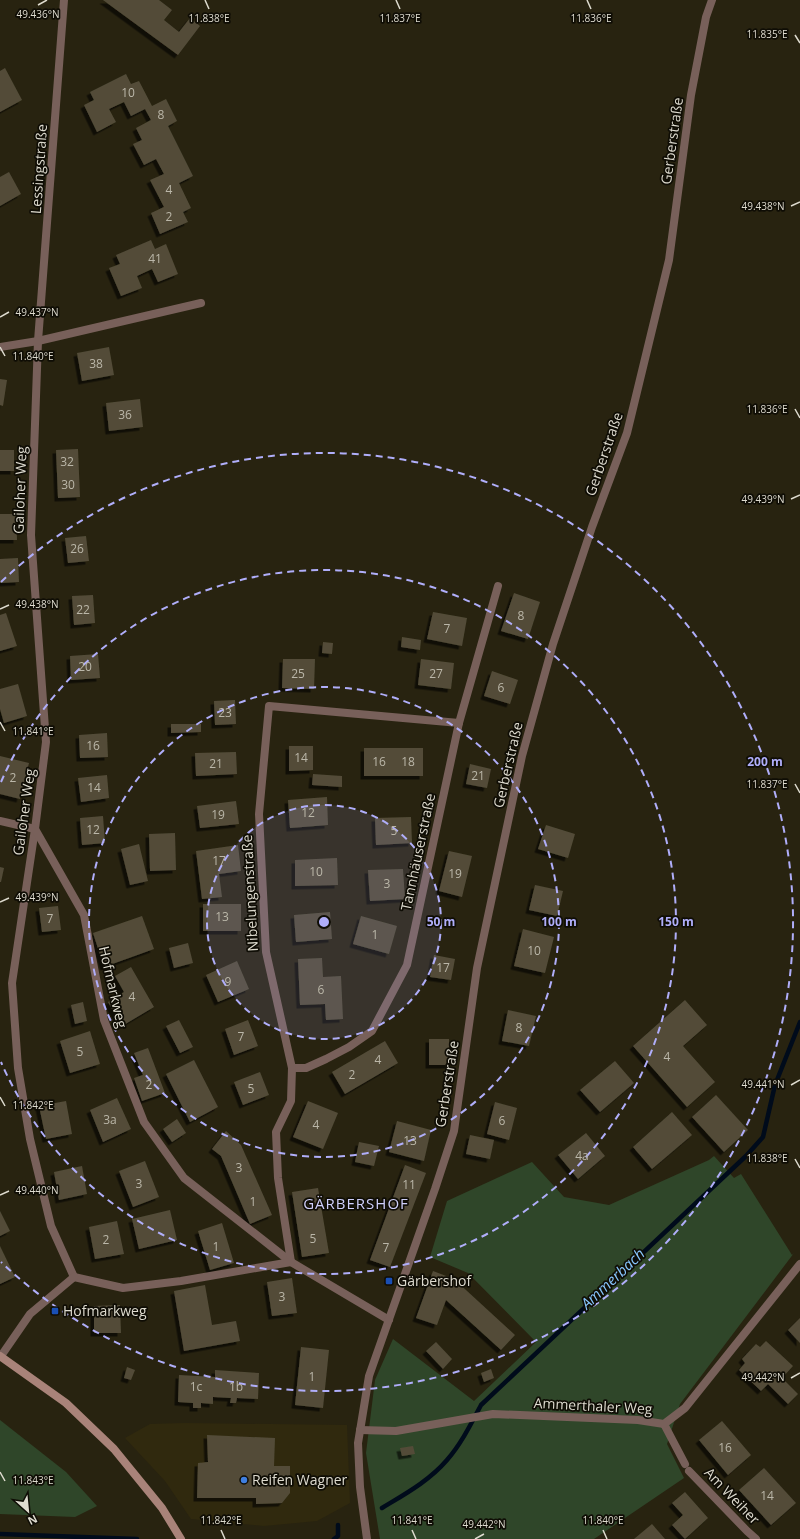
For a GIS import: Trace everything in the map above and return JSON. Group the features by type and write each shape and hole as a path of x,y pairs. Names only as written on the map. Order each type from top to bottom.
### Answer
{"main road":[{"path":"1,1356 66,1403 114,1449 162,1508 181,1539"}],"street":[{"name":"Lessingstraße","path":"38,341 64,0"},
{"name":"Gerberstraße","path":"367,1539 360,1487 358,1443 370,1376 454,1131 476,968 522,756 553,644 592,527 627,433 669,260 691,95 706,17 712,0"},
{"path":"0,347 38,341 201,303"},
{"name":"Gailoher Weg","path":"38,341 32,535 46,742 35,829 12,983 18,1068 30,1139 51,1226 74,1277"},
{"name":"Tannhäuserstraße","path":"292,1068 306,1068 326,1059 349,1047 372,1031 407,965 459,723 498,586"},
{"name":"Nibelungenstraße","path":"291,1262 278,1178 276,1132 291,1101 292,1068 266,952 259,814 269,706 459,723"},
{"path":"0,821 35,829"},
{"name":"Hofmarkweg","path":"35,829 84,915 104,1020 144,1122 184,1178 291,1262 389,1320"},
{"path":"1,1356 30,1314 74,1277 123,1288 181,1281 291,1262"},
{"name":"Ammerthaler Weg","path":"360,1430 396,1431 493,1414 638,1420 664,1424 685,1408 800,1264"},
{"name":"Am Weiher","path":"664,1424 687,1467 747,1532 756,1539"}],"shaded area":[{"path":"150,1424 347,1425 350,1503 317,1521 264,1526 191,1519 165,1481 125,1438"}],"green space":[{"path":"714,1156 734,1178 741,1174 792,1255 794,1253 680,1404 667,1444 684,1478 594,1539 380,1539 366,1453 375,1380 393,1339 474,1401 536,1342 468,1273 430,1257 447,1201 532,1162 564,1197 609,1205 709,1160"},
{"path":"0,1420 66,1472 97,1506 75,1517 0,1514"}],"building":[{"path":"103,0 159,0 172,10 164,20 179,32 190,18 200,26 178,55"},
{"path":"5,68 22,100 0,112 0,71"},
{"path":"126,74 131,84 139,81 152,106 166,99 177,121 168,126 193,176 179,183 191,208 183,212 188,222 160,234 151,213 164,207 150,180 164,174 156,159 144,165 133,144 142,140 136,128 151,120 145,109 131,116 124,102 109,109 116,122 97,132 84,105 94,100 90,92"},
{"path":"9,172 21,194 0,206 0,177"},
{"path":"151,240 155,249 166,244 178,274 158,282 152,269 137,276 142,288 121,296 109,268 120,264 116,255"},
{"path":"109,347 114,375 82,381 77,353"},
{"path":"0,379 7,380 3,406 0,405"},
{"path":"140,399 143,427 109,431 106,403"},
{"path":"78,449 80,497 58,498 56,450"},
{"path":"0,450 14,450 14,471 0,471"},
{"path":"0,514 16,514 17,540 0,540"},
{"path":"86,536 89,561 68,563 65,538"},
{"path":"18,558 19,582 0,583 0,559"},
{"path":"514,593 540,602 528,639 501,631"},
{"path":"93,595 95,623 74,625 72,596"},
{"path":"433,612 467,618 462,646 427,639"},
{"path":"6,613 17,646 0,651 0,615"},
{"path":"402,637 421,640 420,650 401,647"},
{"path":"323,642 333,643 332,654 322,653"},
{"path":"98,654 100,678 71,680 70,656"},
{"path":"283,659 315,659 314,689 282,688"},
{"path":"421,659 454,663 451,689 418,685"},
{"path":"492,671 518,680 510,704 484,696"},
{"path":"18,684 27,716 4,723 0,709 0,689"},
{"path":"235,700 236,724 215,725 214,701"},
{"path":"171,724 201,724 201,732 171,733"},
{"path":"107,733 108,757 80,758 79,735"},
{"path":"289,746 313,746 313,770 289,771"},
{"path":"364,748 423,748 423,776 364,776"},
{"path":"236,752 237,774 196,776 195,753"},
{"path":"0,756 29,763 20,799 0,794"},
{"path":"470,764 491,769 487,788 466,784"},
{"path":"313,774 342,776 342,787 312,785"},
{"path":"107,775 109,798 81,802 78,778"},
{"path":"327,797 328,825 290,828 288,800"},
{"path":"236,801 239,824 200,828 197,806"},
{"path":"103,816 105,843 82,845 80,818"},
{"path":"411,817 412,843 376,845 375,818"},
{"path":"546,825 575,834 568,858 538,849"},
{"path":"175,833 176,870 150,871 149,834"},
{"path":"139,844 148,881 130,885 121,849"},
{"path":"238,845 241,871 219,874 222,897 202,899 196,851"},
{"path":"449,851 472,856 462,897 439,891"},
{"path":"337,858 338,885 295,886 295,860"},
{"path":"0,867 4,868 1,882 0,882"},
{"path":"403,869 405,899 370,901 368,870"},
{"path":"535,885 563,891 557,916 529,910"},
{"path":"203,904 241,904 241,931 203,931"},
{"path":"58,906 61,930 42,932 39,908"},
{"path":"330,912 332,939 296,942 294,915"},
{"path":"142,916 154,949 104,967 93,933"},
{"path":"361,916 397,926 389,954 353,944"},
{"path":"523,929 554,937 545,973 514,966"},
{"path":"188,943 193,963 174,968 169,948"},
{"path":"434,955 455,959 451,980 430,977"},
{"path":"322,958 323,977 341,976 343,1019 326,1020 325,1004 300,1005 298,959"},
{"path":"237,961 249,989 218,1002 206,975"},
{"path":"131,967 154,1007 122,1026 108,1002 124,992 115,976"},
{"path":"685,1000 707,1025 683,1046 715,1082 687,1107 633,1046"},
{"path":"83,1002 87,1021 75,1024 71,1005"},
{"path":"508,1010 536,1016 529,1046 502,1041"},
{"path":"179,1020 193,1047 180,1053 166,1026"},
{"path":"248,1020 258,1046 234,1055 225,1029"},
{"path":"90,1031 100,1064 70,1073 60,1041"},
{"path":"429,1039 449,1039 449,1065 429,1065"},
{"path":"385,1041 398,1063 345,1094 332,1072"},
{"path":"148,1048 165,1093 142,1101 134,1078 143,1075 134,1053"},
{"path":"194,1060 218,1107 190,1122 166,1074"},
{"path":"615,1061 634,1083 600,1112 580,1090"},
{"path":"260,1072 269,1095 243,1105 234,1082"},
{"path":"716,1095 748,1130 724,1152 692,1117"},
{"path":"117,1098 131,1129 103,1142 90,1110"},
{"path":"66,1101 72,1134 46,1139 39,1106"},
{"path":"308,1101 338,1113 323,1149 293,1137"},
{"path":"495,1102 517,1108 509,1140 487,1134"},
{"path":"672,1112 692,1135 652,1169 633,1147"},
{"path":"177,1119 186,1133 172,1142 163,1129"},
{"path":"397,1121 431,1130 424,1161 389,1152"},
{"path":"226,1131 241,1145 272,1215 250,1224 221,1156 212,1149"},
{"path":"586,1133 605,1156 578,1179 558,1155"},
{"path":"470,1135 494,1140 490,1159 466,1154"},
{"path":"359,1142 379,1146 374,1166 355,1162"},
{"path":"145,1161 159,1197 133,1207 119,1171"},
{"path":"405,1165 426,1173 390,1267 370,1260"},
{"path":"82,1166 87,1194 59,1200 54,1172"},
{"path":"318,1188 329,1253 302,1257 292,1192"},
{"path":"170,1210 177,1240 139,1249 132,1219"},
{"path":"0,1211 10,1231 0,1236"},
{"path":"117,1221 124,1254 95,1259 89,1227"},
{"path":"222,1223 234,1263 210,1270 198,1231"},
{"path":"0,1246 15,1277 0,1284"},
{"path":"433,1271 454,1279 515,1335 501,1350 446,1300 437,1325 416,1318"},
{"path":"292,1278 297,1313 272,1316 267,1282"},
{"path":"205,1285 212,1325 236,1321 240,1341 184,1351 174,1291"},
{"path":"120,1305 121,1333 94,1333 94,1306"},
{"path":"800,1318 800,1343 788,1330"},
{"path":"766,1341 793,1366 782,1378 798,1394 788,1404 768,1384 761,1391 739,1370 745,1363 742,1359 756,1344 760,1347"},
{"path":"436,1342 452,1359 443,1369 426,1351"},
{"path":"301,1347 329,1350 323,1408 295,1405"},
{"path":"127,1367 135,1370 131,1380 124,1378"},
{"path":"491,1369 494,1378 484,1382 481,1373"},
{"path":"215,1370 259,1373 258,1399 237,1398 236,1403 230,1403 231,1398 213,1397 213,1404 201,1403 201,1408 193,1408 193,1403 178,1402 179,1375 215,1377"},
{"path":"722,1421 751,1455 728,1475 699,1440"},
{"name":"Reifen Wagner","path":"207,1435 275,1438 274,1466 290,1466 290,1493 282,1503 256,1504 256,1498 197,1498 198,1463 208,1462"},
{"path":"413,1446 415,1454 402,1456 400,1448"},
{"path":"764,1468 796,1503 771,1525 739,1490"},
{"path":"685,1492 708,1518 685,1539 672,1525 683,1515 672,1503"},
{"path":"652,1524 665,1539 634,1539"}],"waterway":[{"name":"Ammerbach","path":"382,1508 416,1487 440,1468 461,1441 481,1405 746,1156 763,1137 775,1085 800,1022"},
{"name":"Ammerbach","path":"334,1539 338,1536 338,1525"},
{"name":"Ammerbach","path":"0,1534 137,1539"}],"place":[{"name":"Gärbershof","path":"389,1281"},
{"name":"Hofmarkweg","path":"55,1311"},
{"name":"Reifen Wagner","path":"244,1480"}],"district":[{"name":"GÄRBERSHOF","path":"356,1204"}]}
